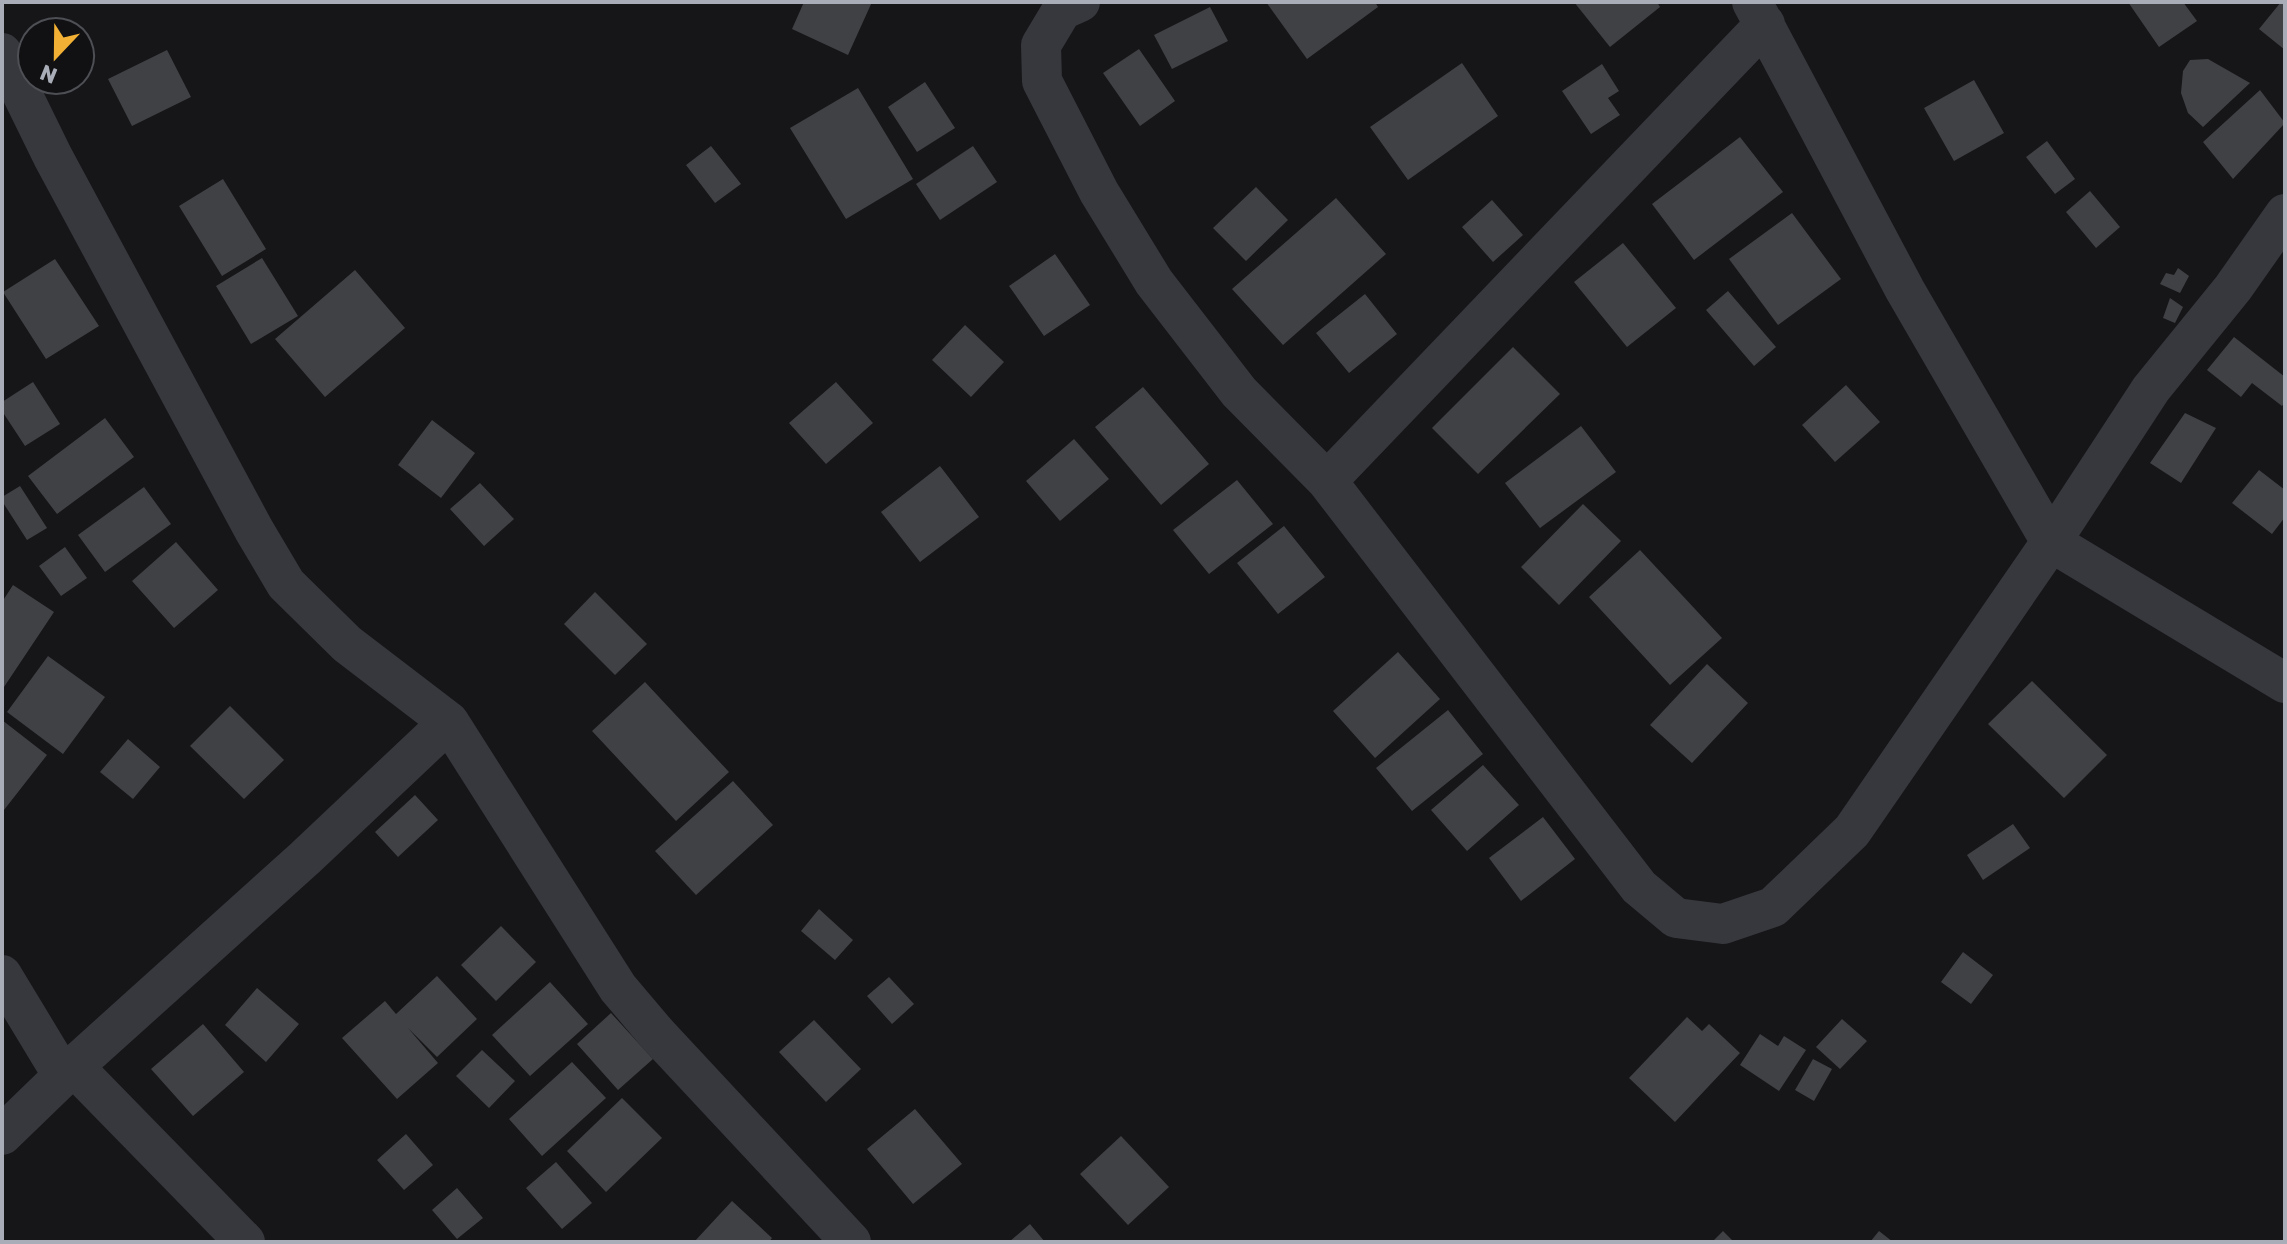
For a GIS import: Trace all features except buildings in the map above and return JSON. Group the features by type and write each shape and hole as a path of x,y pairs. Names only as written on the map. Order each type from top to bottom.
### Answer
{"street":[{"path":"1080,2 1062,10 1041,45 1042,81 1099,192 1154,282 1239,392 1327,481 1639,887 1676,918 1723,924 1773,907 1852,831 2051,542 2151,389 2233,288 2285,214"},
{"path":"1327,481 1758,13 1905,290 2051,542 2285,683"},
{"path":"2,53 53,157 286,584 347,644 449,722 618,988 851,1242"},
{"path":"2,1135 449,722"},
{"path":"2,975 69,1071 245,1242"}]}
